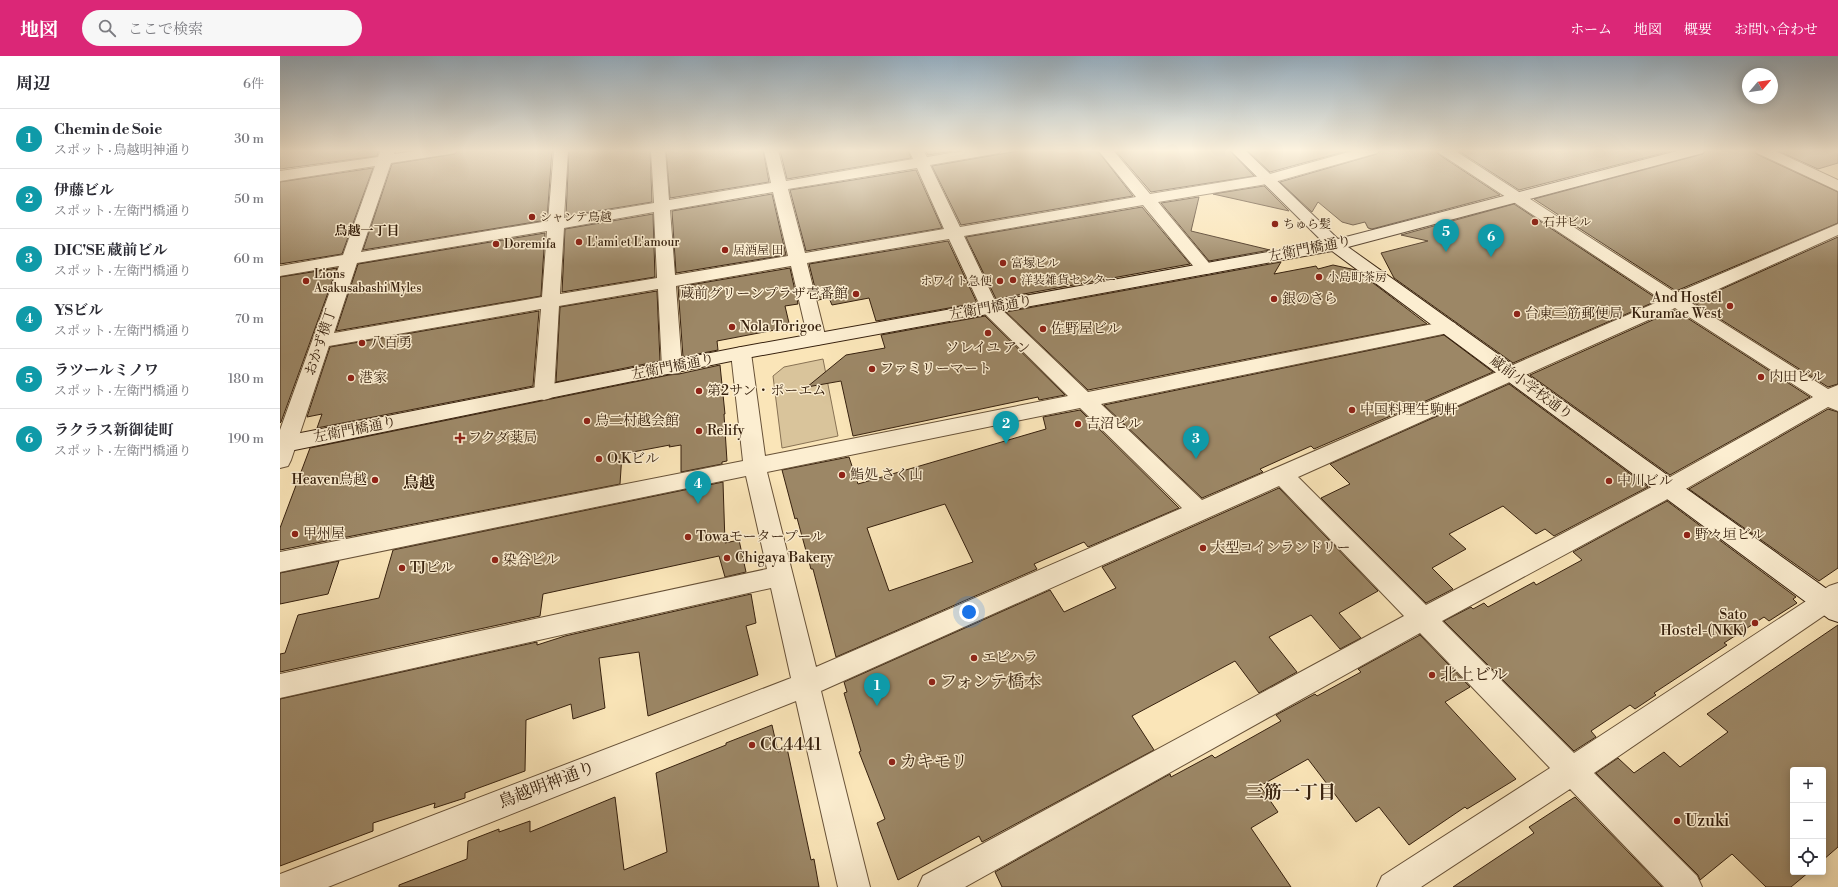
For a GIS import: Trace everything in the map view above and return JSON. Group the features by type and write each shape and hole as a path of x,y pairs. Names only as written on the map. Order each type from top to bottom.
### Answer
{"street":[{"name":"おかず横丁","path":"282,449 374,189"},
{"path":"544,393 558,189"},
{"path":"661,189 672,368"},
{"path":"280,271 764,189"},
{"path":"781,189 817,339"},
{"path":"934,189 989,308 1199,511"},
{"path":"1138,189 1205,269"},
{"path":"321,341 797,258 1208,189"},
{"name":"蔵前小学校通り","path":"1277,189 1335,245 1668,488 1834,602"},
{"path":"1504,189 1676,301 1835,398"},
{"name":"左衛門橋通り","path":"282,449 741,353 1335,245 1549,189"},
{"name":"鳥越明神通り","path":"288,887 807,684 1838,229"},
{"path":"280,562 1448,327"},
{"path":"741,353 755,467 854,887"},
{"path":"934,887 1423,619 1835,398"},
{"path":"1282,475 1686,887"},
{"path":"280,686 781,576"},
{"path":"1393,887 1834,602"}],"shaded area":[{"path":"823,359 838,436 782,448 773,376 784,367"}],"building":[{"path":"280,189 366,189 342,254 280,264"},
{"path":"384,189 549,189 547,220 363,250"},
{"path":"567,189 651,189 652,202 566,216"},
{"path":"669,189 727,189 670,198"},
{"path":"924,189 942,228 806,251 790,190"},
{"path":"943,189 1127,189 1133,196 961,225"},
{"path":"1148,189 1172,189 1151,192"},
{"path":"1246,189 1267,189 1289,211 1213,194"},
{"path":"1287,189 1491,189 1500,195 1372,229 1368,228 1365,222 1353,225 1342,222 1318,202 1312,212"},
{"path":"1572,189 1831,189 1838,192 1838,223 1676,291 1534,199"},
{"path":"772,194 786,255 676,273 672,211"},
{"path":"1199,197 1191,231 1270,250 1209,261 1161,203"},
{"path":"1514,204 1659,300 1513,363 1394,278 1381,253 1428,241 1401,235"},
{"path":"1142,207 1190,264 996,299 966,237"},
{"path":"653,214 655,277 562,292 565,229"},
{"path":"545,233 541,296 336,331 358,264"},
{"path":"1838,237 1838,384 1828,387 1693,302"},
{"path":"948,241 977,303 876,321 869,298 832,305 829,298 818,300 809,264"},
{"path":"1281,262 1274,274 1316,266 1318,269 1333,265 1356,270 1427,324 1088,390 1006,312"},
{"path":"337,268 281,422 280,423 280,277"},
{"path":"790,268 798,304 785,306 789,323 780,329 717,341 718,350 683,357 678,287"},
{"path":"657,291 660,361 556,382 560,307"},
{"path":"1675,310 1810,397 1670,475 1530,375"},
{"path":"539,311 533,386 317,428 322,414 307,417 330,347"},
{"path":"985,316 1065,395 1039,400 1038,397 853,436 841,381 807,387 846,355 885,348 881,335"},
{"path":"1444,335 1493,372 1314,449 1311,446 1260,469 1263,472 1202,498 1104,405"},
{"path":"720,365 725,414 727,461 722,462 722,464 681,472 681,445 669,447 670,445 622,454 620,484 280,550 280,528 310,448"},
{"path":"1509,384 1648,487 1554,536 1545,529 1536,534 1503,506 1449,534 1466,549 1432,568 1453,589 1426,603 1321,498 1350,484 1330,464"},
{"path":"1828,409 1838,412 1838,568 1819,581 1689,489"},
{"path":"1080,410 1179,508 1088,547 1084,542 1034,564 1037,569 836,657 813,569 811,569 797,518 795,519 782,470 849,457 858,484 1046,429 1043,417","holes":["945,504 973,562 889,591 867,528"]},
{"path":"723,482 725,543 739,540 746,572 725,577 719,556 543,594 540,616 280,672 280,654 285,653 298,615 379,598 393,550"},
{"path":"1279,488 1378,591 1339,613 1361,638 1340,649 1311,615 1269,637 1297,672 1259,693 1235,661 1132,716 1154,750 982,842 979,836 898,880 877,823 885,819 859,752 861,751 844,693 847,692 844,682 1050,590 1064,612 1116,588 1102,567"},
{"path":"1667,501 1796,597 1793,599 1797,603 1769,621 1764,617 1724,643 1727,645 1654,693 1656,695 1635,709 1630,705 1591,731 1596,737 1574,751 1444,621 1471,607 1473,609 1484,603 1488,607 1534,582 1536,585 1582,560 1573,552"},
{"path":"339,561 328,594 280,604 280,573"},
{"path":"751,594 756,623 746,626 758,675 648,716 639,652 599,658 605,708 573,719 571,704 526,720 525,771 465,793 465,798 434,808 435,803 373,823 373,831 280,866 280,699 537,642 537,645 565,636"},
{"path":"1838,625 1838,847 1826,857 1826,767 1790,767 1790,875 1805,875 1791,887 1766,887 1732,854 1700,880 1698,875 1596,773 1618,758 1634,773 1664,752 1680,767 1728,732 1707,714"},
{"path":"1420,635 1470,687 1445,702 1516,779 1467,809 1465,807 1409,845 1379,807 1356,822 1308,759 1260,786 1278,812 1251,828 1291,887 1002,887 995,872 1170,774 1171,777 1212,755 1215,758 1281,721 1276,715 1315,694 1317,696 1361,672 1358,669"},
{"path":"772,725 778,752 787,748 811,860 814,859 819,887 399,887 399,885 467,859 468,841 499,829 499,832 530,821 530,832 615,797 624,870 667,852 656,773"},
{"path":"1575,797 1662,887 1453,887 1534,833 1529,827"}],"place":[{"name":"シャンテ鳥越","path":"532,217"},
{"name":"石井ビル","path":"1535,222"},
{"name":"ちゅら髪","path":"1275,224"},
{"name":"L'ami et L'amour","path":"579,242"},
{"name":"Doremifa","path":"496,244"},
{"name":"居酒屋 田","path":"725,250"},
{"name":"ラツールミノワ","path":"1446,252"},
{"name":"ラクラス新御徒町","path":"1491,257"},
{"name":"富塚ビル","path":"1003,263"},
{"name":"小島町茶房","path":"1319,277"},
{"name":"洋装雑貨センター","path":"1013,280"},
{"name":"Lions Asakusabashi Myles","path":"306,281"},
{"name":"ホワイト急便","path":"1000,281"},
{"name":"蔵前グリーンプラザ壱番館","path":"856,294"},
{"name":"銀のさら","path":"1274,299"},
{"name":"And Hostel Kuramae West","path":"1730,306"},
{"name":"台東三筋郵便局","path":"1517,314"},
{"name":"Nola Torigoe","path":"732,327"},
{"name":"佐野屋ビル","path":"1043,329"},
{"name":"ソレイユ アン","path":"988,333"},
{"name":"八百勇","path":"362,343"},
{"name":"ファミリーマート","path":"872,369"},
{"name":"内田ビル","path":"1761,377"},
{"name":"港家","path":"351,378"},
{"name":"第2サン・ポーエム","path":"699,391"},
{"name":"中国料理生駒軒","path":"1352,410"},
{"name":"鳥二村越会館","path":"587,421"},
{"name":"吉沼ビル","path":"1078,424"},
{"name":"Relify","path":"699,431"},
{"name":"フクダ薬局","path":"460,438"},
{"name":"伊藤ビル","path":"1006,444"},
{"name":"O.Kビル","path":"599,459"},
{"name":"DIC'SE 蔵前ビル","path":"1196,459"},
{"name":"鮨処 さく山","path":"842,475"},
{"name":"Heaven鳥越","path":"375,480"},
{"name":"中川ビル","path":"1609,481"},
{"name":"YSビル","path":"698,504"},
{"name":"甲州屋","path":"295,534"},
{"name":"野々垣ビル","path":"1687,535"},
{"name":"Towaモータープール","path":"688,537"},
{"name":"大型コインランドリー","path":"1203,548"},
{"name":"Chigaya Bakery","path":"727,558"},
{"name":"染谷ビル","path":"495,560"},
{"name":"TJビル","path":"402,568"},
{"name":"Sato Hostel-(NKK)","path":"1755,623"},
{"name":"エビハラ","path":"974,658"},
{"name":"北上ビル","path":"1432,675"},
{"name":"フォンテ橋本","path":"932,682"},
{"name":"Chemin de Soie","path":"877,706"},
{"name":"CC4441","path":"752,745"},
{"name":"カキモリ","path":"892,762"},
{"name":"Uzuki","path":"1677,821"}],"district":[{"name":"鳥越一丁目","path":"367,231"},
{"name":"鳥越","path":"419,483"},
{"name":"三筋一丁目","path":"1291,792"}]}
